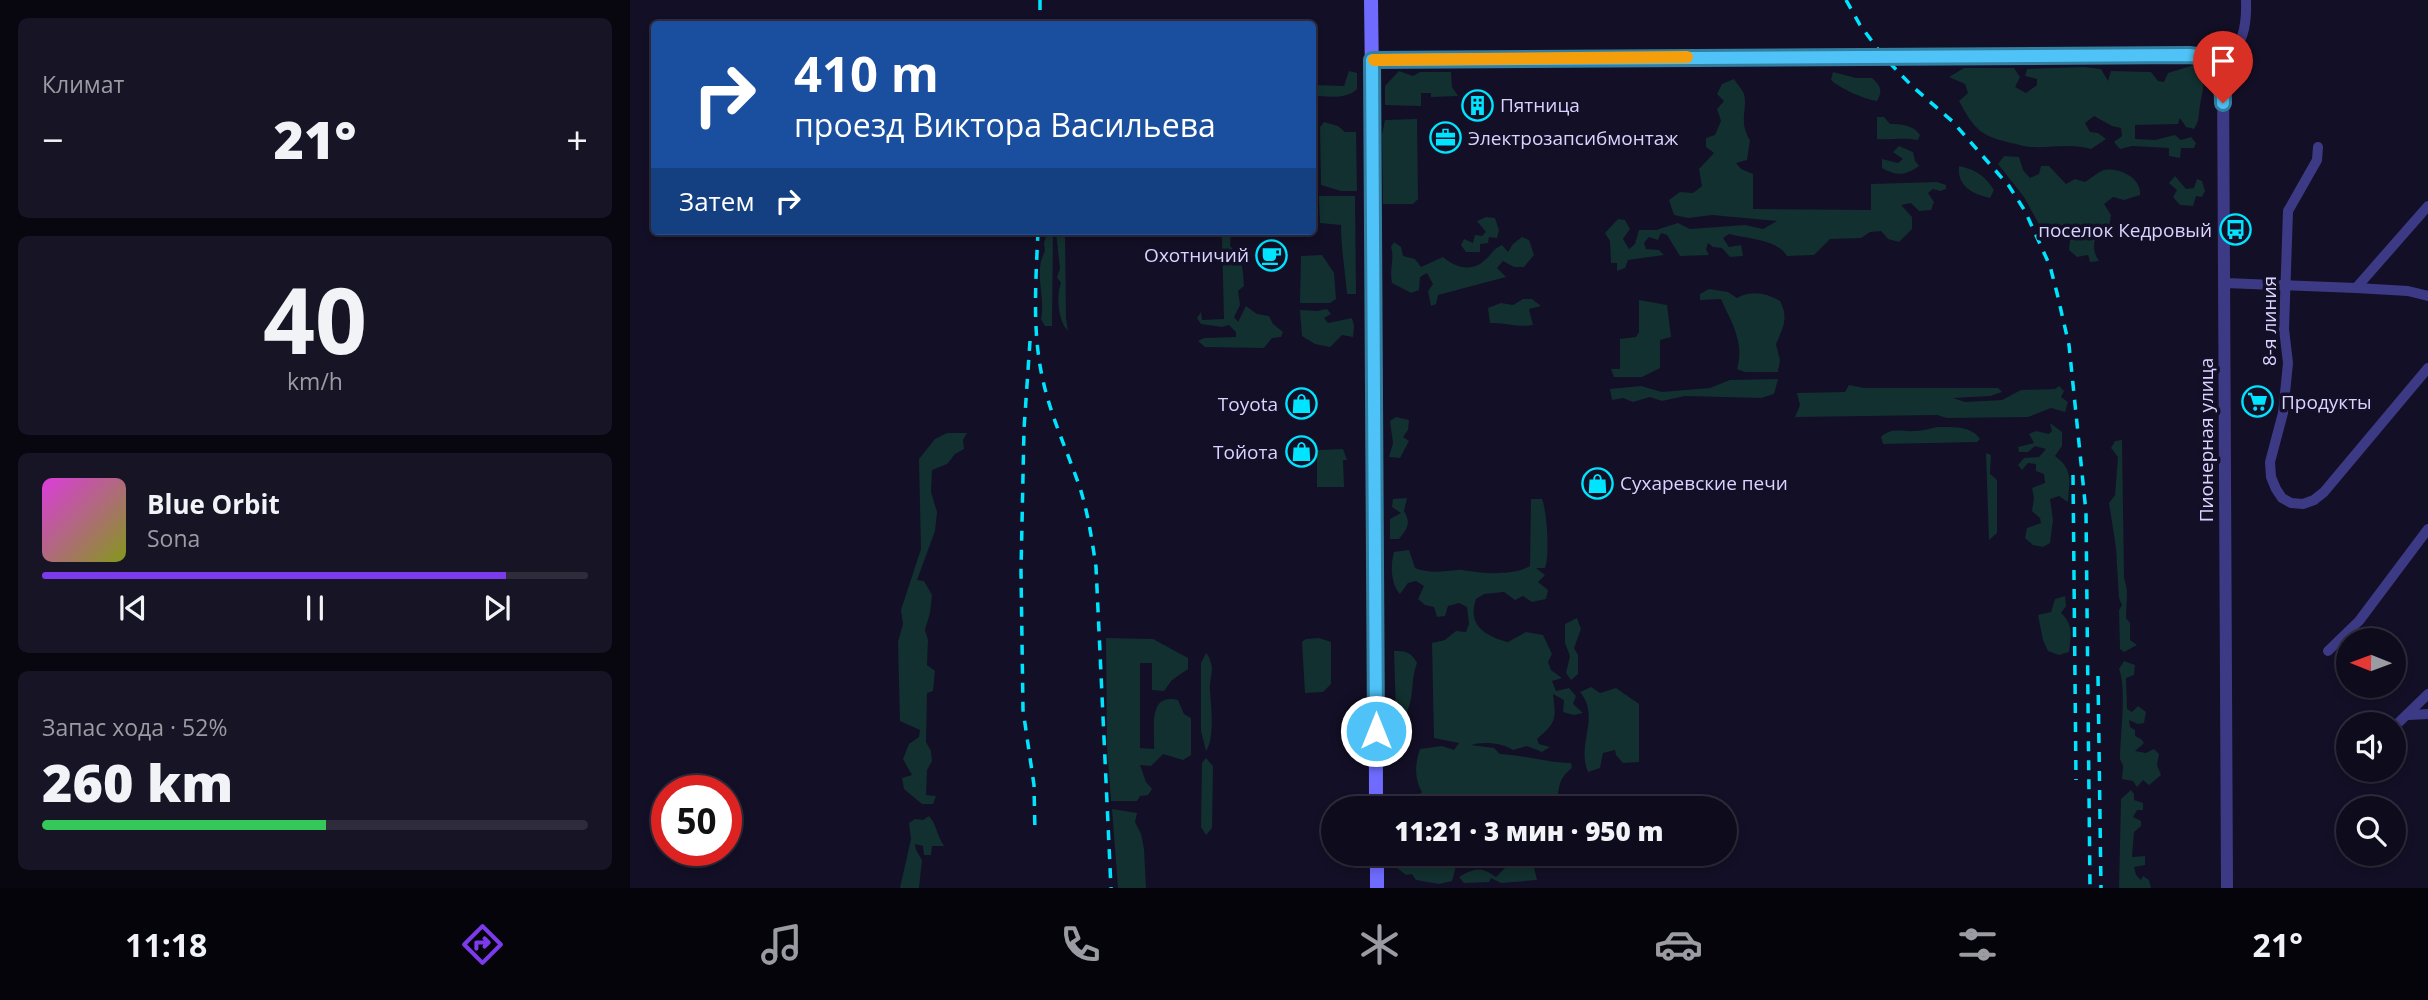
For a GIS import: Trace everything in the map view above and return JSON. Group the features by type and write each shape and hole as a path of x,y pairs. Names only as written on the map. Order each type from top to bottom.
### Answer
{"main road":[{"path":"1371,0 1377,796"},
{"path":"1377,866 1377,888"}],"street":[{"path":"1372,60 2169,54 2206,57 2222,64 2239,45 2243,36 2246,0"},
{"name":"Пионерная улица","path":"2222,64 2227,888"},
{"name":"8-я линия","path":"2318,147 2318,160 2288,211 2284,329 2288,363 2283,413 2270,462 2271,477 2282,498 2291,503 2303,504 2324,492 2428,368"},
{"path":"2357,288 2428,205"},
{"path":"2225,283 2357,288 2428,296"},
{"path":"2328,651 2358,621 2428,529"},
{"path":"2406,717 2428,694"},
{"path":"2409,715 2428,714"}],"green space":[{"path":"2194,65 2202,72 2203,90 2194,129 2186,127 2180,118 2178,124 2135,125 2135,139 2155,140 2175,135 2181,140 2191,137 2196,143 2194,148 2181,148 2180,158 2169,156 2169,148 2132,146 2120,149 2114,142 2122,136 2121,128 2094,116 2085,123 2090,132 2098,133 2106,139 2091,149 2069,146 2030,147 1995,139 1975,126 1959,101 1968,93 1965,84 1949,77 1964,68 2014,68 2020,77 2015,87 2026,93 2037,85 2037,79 2025,76 2027,69 2101,69 2108,81 2111,71 2151,72 2158,81 2164,82 2168,73"},
{"path":"1349,71 1357,73 1357,89 1353,92 1336,97 1316,96 1316,85 1344,86"},
{"path":"1399,71 1413,76 1420,72 1451,72 1452,87 1458,96 1431,97 1431,93 1421,93 1421,106 1385,105 1385,86"},
{"path":"1833,72 1856,78 1872,78 1880,89 1877,101 1853,93 1835,83 1831,80"},
{"path":"1734,79 1744,94 1744,121 1750,140 1747,160 1736,163 1741,169 1753,174 1753,209 1871,210 1871,184 1937,182 1946,185 1946,189 1933,189 1928,193 1934,202 1931,210 1919,211 1911,203 1901,205 1912,217 1912,229 1899,242 1888,239 1881,231 1870,232 1861,238 1830,239 1814,255 1787,256 1769,243 1729,234 1723,238 1729,247 1741,245 1743,256 1730,257 1722,248 1708,243 1706,249 1709,255 1680,256 1667,235 1661,233 1658,240 1649,237 1644,243 1646,249 1659,250 1664,255 1628,260 1625,268 1617,271 1617,263 1611,263 1610,241 1605,233 1618,219 1625,220 1630,229 1623,239 1629,249 1635,244 1639,230 1656,230 1678,223 1690,229 1745,225 1763,229 1777,221 1712,215 1688,218 1674,215 1669,200 1680,192 1693,193 1702,186 1699,169 1714,153 1706,147 1706,138 1715,135 1721,121 1717,109 1724,101 1717,94 1722,84"},
{"path":"1877,117 1884,117 1890,124 1911,127 1920,135 1918,140 1877,139"},
{"path":"1417,119 1418,199 1413,204 1383,204 1382,135 1385,120"},
{"path":"1324,122 1338,126 1345,132 1356,132 1357,191 1341,191 1321,185 1320,127"},
{"path":"1899,146 1913,152 1919,166 1900,174 1882,168 1882,159 1898,163 1903,159 1893,152"},
{"path":"2004,156 2019,157 2023,170 2030,178 2039,174 2041,166 2049,166 2066,184 2075,179 2085,182 2104,170 2123,172 2133,179 2140,189 2140,195 2124,200 2113,197 2104,204 2111,215 2109,228 2096,237 2094,246 2099,261 2090,262 2088,255 2077,257 2069,250 2070,240 2065,233 2041,228 2024,197 1998,164"},
{"path":"1959,166 1975,171 1987,180 1994,190 1990,198 1977,194 1963,184"},
{"path":"2175,176 2186,189 2194,188 2197,179 2202,181 2205,191 2202,197 2196,196 2193,206 2180,205 2173,197 2177,190 2169,183"},
{"path":"1319,196 1355,196 1356,294 1347,294 1341,225 1320,223"},
{"path":"1486,217 1495,218 1499,230 1497,238 1489,237 1488,243 1480,244 1480,252 1466,252 1461,245 1464,239 1473,243 1475,235 1482,236 1486,232 1477,221"},
{"path":"1047,235 1053,235 1052,326 1045,326 1041,319 1040,267 1045,251"},
{"path":"1056,235 1065,235 1068,331 1059,308 1061,283 1057,277 1060,269"},
{"path":"1220,235 1231,235 1230,246 1240,260 1243,275 1244,286 1238,291 1240,305 1234,317 1238,322 1246,306 1257,314 1269,316 1273,324 1283,332 1281,337 1272,338 1264,348 1205,347 1198,341 1204,338 1236,337 1236,332 1229,325 1222,327 1201,324 1197,318 1201,312 1202,320 1224,319"},
{"path":"1522,237 1529,240 1534,255 1524,267 1514,267 1503,261 1497,268 1506,277 1438,295 1436,304 1431,306 1428,291 1433,284 1427,273 1420,277 1419,290 1411,293 1392,283 1391,247 1394,242 1401,247 1403,256 1415,259 1421,267 1443,257 1458,266 1469,267 1480,264 1502,245 1508,252"},
{"path":"1322,255 1334,273 1336,299 1330,303 1300,303 1301,256"},
{"path":"1709,289 1728,292 1737,298 1759,294 1780,301 1785,318 1776,344 1780,360 1778,372 1745,372 1737,369 1738,341 1721,299 1700,300 1700,294"},
{"path":"1523,299 1532,299 1541,306 1529,309 1533,325 1490,323 1488,308 1501,303 1513,305"},
{"path":"1639,300 1667,305 1671,337 1660,340 1660,368 1642,377 1614,377 1611,369 1620,369 1620,339 1636,337 1639,332"},
{"path":"1327,309 1331,314 1324,318 1328,323 1352,318 1353,337 1342,335 1330,347 1315,344 1302,336 1300,310"},
{"path":"1778,379 1774,394 1761,398 1685,396 1662,401 1650,397 1633,402 1623,398 1612,400 1610,389 1641,386 1662,392 1710,388 1730,380"},
{"path":"1849,385 1864,388 1998,388 2002,392 1990,396 1953,398 1965,402 2002,400 2021,390 2055,389 2059,386 2064,391 2061,397 2068,402 2065,412 2051,408 2028,417 1795,417 1800,405 1797,393 1845,392"},
{"path":"1396,417 1409,420 1408,430 1403,437 1409,441 1400,458 1389,457 1393,443 1390,421"},
{"path":"2050,423 2062,432 2062,446 2055,456 2068,471 2069,488 2068,502 2059,496 2050,499 2053,520 2050,543 2043,547 2033,545 2025,538 2027,528 2041,523 2040,518 2032,511 2032,488 2045,483 2044,474 2036,471 2036,464 2028,463 2022,470 2018,465 2024,458 2039,457 2046,449 2035,446 2028,452 2019,452 2018,447 2034,443 2029,434 2036,431 2049,434 2052,431"},
{"path":"1938,427 1967,429 1980,439 1977,442 1883,444 1881,437 1893,431 1918,431"},
{"path":"947,433 967,433 963,440 964,449 955,454 947,464 932,470 931,492 937,512 935,531 917,580 924,581 932,595 925,630 928,640 927,665 935,671 933,691 927,693 926,742 932,761 927,770 926,795 936,796 933,804 922,804 904,789 902,778 912,775 903,759 909,744 919,737 920,730 900,721 898,642 903,624 901,610 921,549 919,459 935,439"},
{"path":"2122,440 2126,618 2130,623 2130,640 2137,645 2124,652 2120,649 2119,610 2122,605 2109,503 2115,495 2118,457 2111,448 2115,441"},
{"path":"1343,449 1347,460 1343,460 1344,487 1317,487 1317,450"},
{"path":"1986,453 1991,455 1990,474 1997,480 1997,533 1989,540"},
{"path":"1407,498 1404,511 1408,522 1406,528 1399,539 1390,539 1390,519 1401,513 1392,507 1393,499"},
{"path":"1531,499 1542,499 1548,544 1547,562 1545,568 1536,568 1545,575 1538,582 1548,590 1546,599 1532,602 1523,596 1515,600 1504,592 1484,594 1476,599 1476,622 1485,633 1508,642 1526,632 1543,635 1552,654 1548,662 1551,670 1562,678 1552,681 1556,691 1569,688 1576,696 1573,704 1583,713 1574,715 1563,712 1564,700 1553,694 1554,720 1537,739 1539,744 1550,747 1542,752 1527,746 1513,750 1493,743 1471,745 1494,748 1500,754 1571,763 1572,768 1563,777 1558,796 1417,796 1422,792 1416,771 1420,749 1442,746 1454,750 1459,743 1434,738 1432,643 1445,640 1456,631 1466,632 1469,624 1467,607 1459,603 1448,606 1445,616 1437,617 1434,607 1425,605 1418,599 1424,586 1416,581 1408,583 1400,594 1392,574 1394,552 1409,550 1415,568 1425,571 1500,573 1530,566"},
{"path":"2065,596 2066,606 2061,613 2070,626 2069,652 2059,655 2048,651 2038,615 2051,612 2055,599"},
{"path":"1577,618 1581,629 1574,648 1578,655 1578,674 1571,680 1566,673 1570,656 1565,643 1565,624"},
{"path":"1106,638 1153,639 1188,658 1188,669 1172,680 1164,691 1152,690 1152,663 1140,663 1140,748 1154,749 1157,707 1168,699 1178,700 1184,714 1191,718 1191,755 1183,760 1163,754 1151,766 1140,765 1146,782 1152,789 1148,795 1140,796 1137,801 1111,801 1107,747"},
{"path":"1319,638 1331,642 1331,684 1323,692 1305,693 1302,642"},
{"path":"1394,651 1408,653 1417,663 1411,701 1406,714 1396,713"},
{"path":"1206,653 1212,668 1212,713 1206,751 1201,731 1201,663"},
{"path":"2124,661 2135,665 2134,675 2126,678 2127,709 2132,712 2138,706 2146,712 2144,723 2138,724 2129,720 2130,727 2135,730 2135,736 2144,743 2135,751 2146,753 2154,749 2159,754 2157,765 2161,775 2149,785 2143,780 2137,787 2133,781 2122,779 2123,766 2120,759 2123,688 2119,669"},
{"path":"1591,687 1600,693 1616,688 1639,704 1639,762 1623,763 1615,750 1603,753 1600,768 1588,772 1585,751 1588,711 1580,692"},
{"path":"1206,758 1213,766 1212,828 1206,835 1201,827 1202,763"},
{"path":"2131,790 2134,800 2143,803 2143,810 2137,810 2133,817 2141,821 2141,826 2134,832 2132,857 2145,856 2145,865 2134,867 2141,880 2143,876 2149,880 2151,888 2119,888 2121,799"},
{"path":"1112,809 1137,813 1135,822 1144,849 1146,888 1118,888"},
{"path":"929,816 944,846 932,846 931,855 924,855 923,846 915,844 922,860 919,888 900,888 911,839 909,823"},
{"path":"1456,866 1452,881 1439,884 1416,880 1412,874 1406,875 1397,868"},
{"path":"1506,867 1534,867 1537,880 1501,883 1491,878 1489,882 1464,883 1459,877 1481,870 1496,877"}],"railway":[{"path":"1040,0 1040,21"},
{"path":"1846,0 1860,25 1883,56 1952,121 2009,186 2025,211 2050,266 2069,345 2086,512 2090,888"},
{"path":"1038,235 1035,304 1042,376 1049,405 1083,497 1096,567 1111,888"},
{"path":"1030,341 1024,429 1021,571 1023,710 1034,785 1035,834"},
{"path":"2073,475 2076,780"},
{"path":"2098,676 2101,888"}],"slow traffic":[{"path":"1374,60 1687,57"}],"place":[{"name":"Пятница","path":"1477,105"},
{"name":"Электрозапсибмонтаж","path":"1445,138"},
{"name":"поселок Кедровый","path":"2235,230"},
{"name":"Охотничий","path":"1272,255"},
{"name":"Продукты","path":"2258,402"},
{"name":"Toyota","path":"1301,404"},
{"name":"Тойота","path":"1301,452"},
{"name":"Сухаревские печи","path":"1597,483"}],"route":[{"path":"1376,731 1372,60 2189,55 2206,57 2222,64 2223,103"}]}
